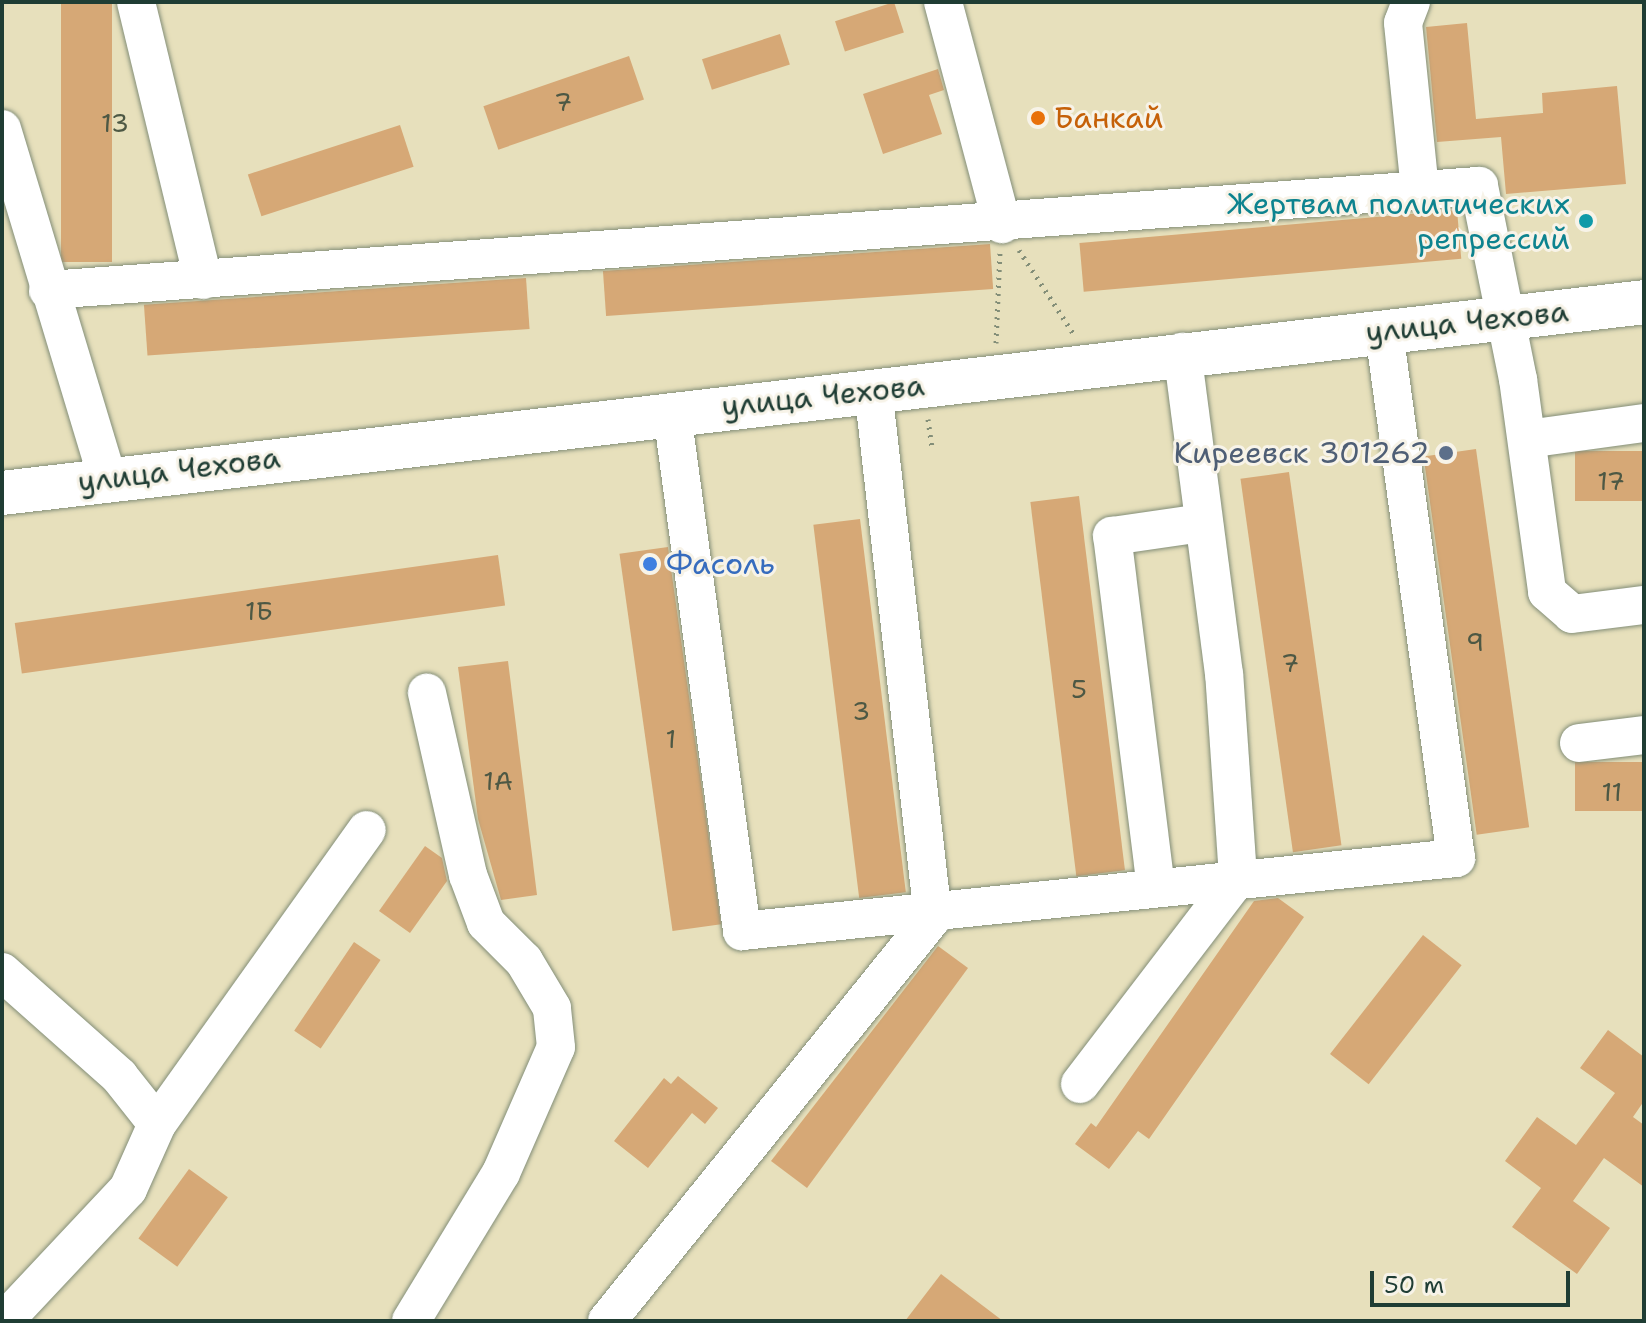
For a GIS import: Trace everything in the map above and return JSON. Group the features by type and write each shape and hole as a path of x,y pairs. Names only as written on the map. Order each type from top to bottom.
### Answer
{"main road":[{"name":"улица Чехова","path":"2,493 107,477 1182,352 1644,302"}],"street":[{"path":"136,2 203,280"},
{"path":"943,2 1002,224"},
{"path":"1411,2 1403,23 1420,191"},
{"path":"2,129 48,290 107,477"},
{"path":"48,290 1002,224 1479,186 1527,439 1547,592 1572,614 1644,605"},
{"path":"672,413 742,931 933,917 1238,877 1456,858 1384,332"},
{"path":"1080,1084 1238,877 1224,674 1182,352"},
{"path":"607,1321 933,917 873,389"},
{"path":"1527,439 1644,423"},
{"path":"1156,888 1112,536 1202,523"},
{"path":"411,1321 501,1173 556,1047 552,1008 524,961 486,923 468,875 427,693"},
{"path":"1579,743 1644,735"},
{"path":"4,1321 128,1189 157,1124 367,830"},
{"path":"2,972 119,1076 157,1124"}],"path":[{"path":"1002,224 1077,340"},
{"path":"995,351 1002,224"}],"building":[{"path":"61,2 112,2 112,262 61,262"},
{"path":"894,2 904,32 845,52 835,21"},
{"path":"1467,23 1476,119 1543,113 1542,93 1617,86 1626,184 1506,194 1501,137 1437,142 1426,27"},
{"path":"780,34 790,64 712,90 702,59"},
{"path":"629,56 644,99 498,150 483,106"},
{"path":"938,69 944,90 929,95 942,134 883,154 863,94"},
{"path":"400,125 414,167 261,216 248,174"},
{"path":"1457,210 1461,259 1084,292 1079,243"},
{"path":"990,244 993,289 606,316 603,271"},
{"path":"526,278 530,329 147,356 144,305"},
{"path":"1476,449 1529,827 1477,835 1424,456"},
{"path":"1575,451 1644,451 1644,501 1575,501"},
{"path":"1289,472 1341,845 1293,852 1240,479"},
{"path":"1079,496 1125,870 1076,876 1030,502"},
{"path":"860,519 906,892 859,898 813,525"},
{"path":"668,547 721,924 673,931 619,554"},
{"path":"498,555 505,606 22,673 15,623"},
{"path":"508,661 537,895 501,900 478,819 458,667"},
{"path":"1575,762 1644,762 1644,811 1575,811"},
{"path":"425,846 442,858 447,881 410,933 379,911"},
{"path":"1278,898 1304,917 1149,1139 1138,1131 1109,1169 1075,1144 1091,1123 1096,1127 1254,901"},
{"path":"1423,935 1462,965 1369,1084 1330,1054"},
{"path":"354,942 381,960 321,1049 294,1031"},
{"path":"938,946 968,968 807,1188 771,1161"},
{"path":"1608,1030 1644,1057 1644,1101 1633,1117 1644,1125 1644,1187 1604,1158 1573,1201 1610,1228 1577,1274 1512,1227 1541,1188 1505,1161 1537,1117 1576,1145 1615,1093 1580,1068"},
{"path":"678,1076 718,1108 705,1124 692,1113 648,1168 614,1141 664,1078 671,1084"},
{"path":"189,1169 228,1197 177,1267 138,1239"},
{"path":"941,1274 1003,1321 905,1321"}],"place":[{"name":"Банкай","path":"1038,118"},
{"name":"Жертвам политических репрессий","path":"1586,221"},
{"name":"Киреевск 301262","path":"1446,453"},
{"name":"Фасоль","path":"650,564"}]}
